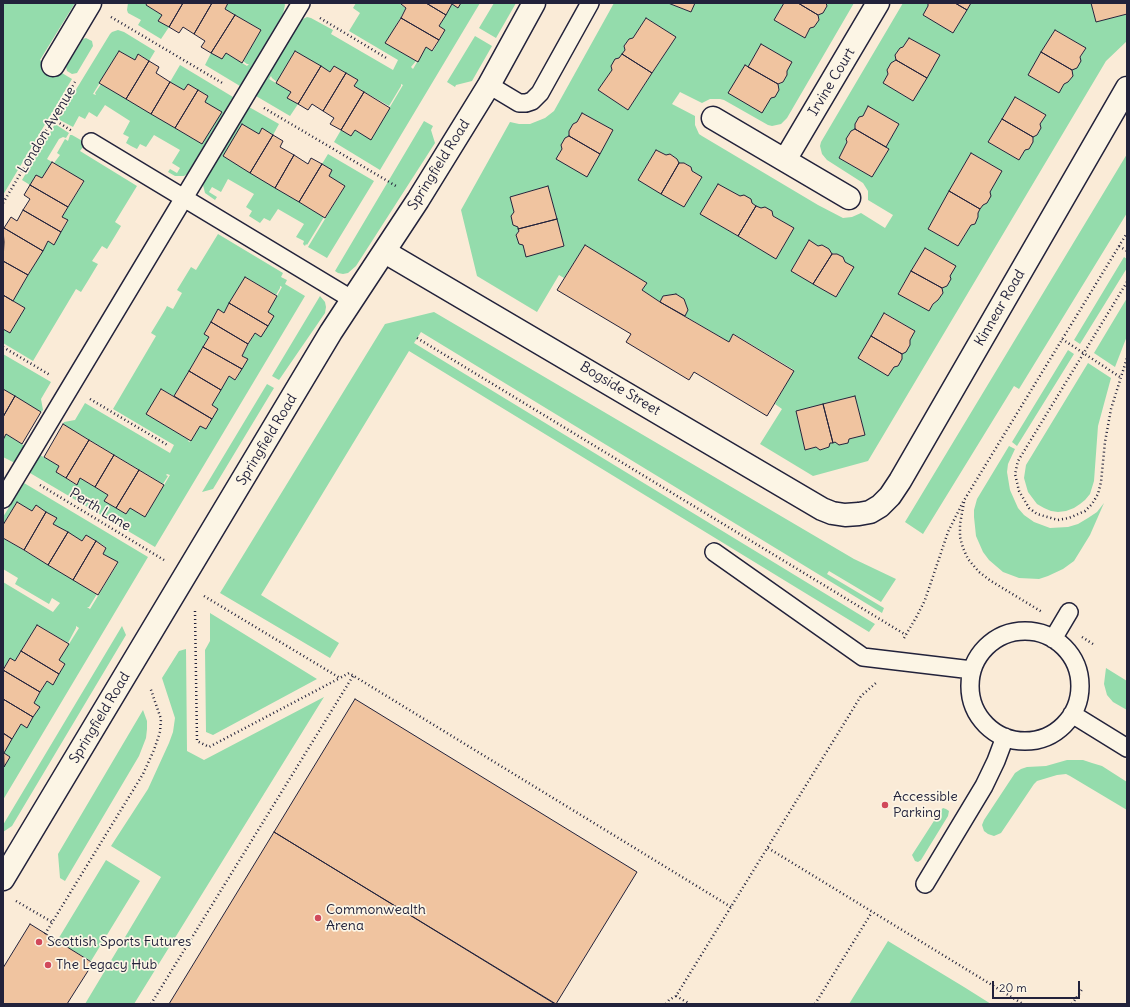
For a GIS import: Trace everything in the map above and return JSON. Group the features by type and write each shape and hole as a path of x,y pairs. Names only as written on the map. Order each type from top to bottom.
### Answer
{"street":[{"path":"53,65 90,3"},
{"name":"Springfield Road","path":"6,865 138,655 188,582 331,332 385,252 489,85 534,3"},
{"name":"Irvine Court","path":"785,160 878,3"},
{"name":"Kinnear Road","path":"859,514 870,512 880,506 890,496 900,481 1127,88"},
{"path":"713,118 849,198"},
{"name":"Bogside Street","path":"385,252 822,509 832,513 845,515 859,514"}],"lane":[{"path":"489,85 519,102 526,103 532,101 540,93 590,3"},
{"path":"3,499 300,4"},
{"path":"91,142 353,300"},
{"path":"714,552 858,655 890,661 972,670"},
{"path":"1061,625 1066,650 1077,669 1079,690 1077,702 1072,714 1060,728 1049,735 1026,741 1014,740 992,730 983,722 976,712 970,689 972,670 979,655 987,646 997,639 1007,634 1017,632 1028,631 1039,633 1061,625"},
{"path":"1072,714 1127,748"},
{"path":"925,884 984,786 1005,737"}],"path":[{"path":"300,4 388,59"},
{"name":"London Avenue","path":"3,203 77,80 53,65"},
{"path":"666,1004 669,1000 676,996 861,696 877,682 906,635 925,600 948,532 966,497 1127,233"},
{"path":"1119,246 1127,252"},
{"path":"1127,282 1025,448 1016,466 1016,480 1021,497 1029,508 1037,514 1058,520 1069,518 1085,511 1092,504 1098,494 1101,482 1107,426 1120,377 1127,358"},
{"path":"417,338 906,635"},
{"path":"1062,339 1120,377"},
{"name":"Perth Lane","path":"19,472 188,582 340,678"},
{"path":"966,497 962,511 960,530 963,548 968,559 979,572 991,581 1093,644"},
{"path":"188,582 197,741 209,747 349,673 731,907"},
{"path":"45,934 143,774 158,740 161,718 138,655"},
{"path":"151,1004 353,676"},
{"path":"768,848 1023,1004"},
{"path":"28,908 52,922"},
{"path":"815,1004 872,912"},
{"path":"1072,1004 1083,988"},
{"path":"676,996 690,1004"}],"green space":[{"path":"3,3 75,3 40,60 72,79 3,195"},
{"path":"128,3 147,3 146,5 162,15 158,21 169,27 161,39 138,25 141,20 128,13"},
{"path":"228,3 284,3 285,5 283,14 240,86 205,65 211,53 226,53 247,66 249,64 243,61 261,30 225,9"},
{"path":"356,3 402,3 401,5 406,8 386,43 416,61 411,67 413,69 426,47 433,51 445,30 439,26 452,4 458,8 461,3 480,3 380,170 334,142 341,130 351,136 355,130 371,139 403,85 401,84 389,106 354,86 358,80 334,66 330,72 295,51 277,82 271,76 269,79 291,92 287,98 298,104 290,116 256,96 301,20 307,17 333,30 331,34 393,70 398,60 349,31 360,13 353,8"},
{"path":"494,3 516,3 496,38 479,28"},
{"path":"614,3 668,3 691,12 695,3 784,3 774,20 805,38 810,28 814,27 818,20 818,16 827,6 826,3 854,3 787,118 781,124 772,126 768,125 720,99 710,99 702,103 680,92 672,104 695,116 695,125 699,134 818,205 843,218 852,217 861,213 885,228 893,215 868,200 868,191 863,183 827,160 822,154 820,146 903,3 928,3 923,15 953,33 971,3 1091,3 1096,22 1127,14 1127,41 1106,61 868,461 813,476 760,444 782,409 775,404 794,370 734,334 729,342 685,316 688,310 684,299 676,294 663,296 660,302 642,290 647,283 585,245 564,278 559,275 537,312 477,276 461,210 510,122 530,124 545,118 554,111","holes":["646,18 676,37 628,110 598,90 612,70 611,66 625,50 624,46 629,39 633,38","1055,30 1086,48 1072,71 1073,76 1064,84 1059,93 1028,75","909,38 940,55 913,101 883,83 888,74 887,70 891,63 895,62 896,55","761,44 792,62 783,82 778,85 748,67","1015,97 1046,115 1040,124 1041,128 1037,135 1033,136 1033,142 1029,149 1025,150 1019,160 988,142","868,107 899,124 886,147 889,149 872,177 839,158 847,142 846,139 850,132 856,128 855,124 859,117 863,116","582,113 613,130 587,176 556,159 562,149 561,145 565,138 569,137 570,135 569,131 573,124 577,122","656,150 666,155 670,154 677,159 680,164 685,163 691,167 692,171 702,177 684,207 638,180","971,153 1002,171 978,213 975,224 971,225 958,246 928,229","718,184 794,228 776,259 701,214","548,186 564,246 526,256 523,245 519,244 516,235 519,231 510,197","809,241 818,246 822,245 829,249 830,253 843,257 845,262 854,267 836,297 791,271","925,248 951,279 947,286 943,287 943,293 929,311 898,293","885,313 915,331 906,352 902,353 901,355 902,359 898,366 894,367 888,376 858,358","855,396 865,435 849,439 847,443 839,445 835,442 830,443 829,447 820,450 816,447 805,450 796,411"]},
{"path":"118,30 124,32 155,51 149,61 139,54 135,60 119,51 93,94 96,95 95,93 101,84 202,144 221,112 205,102 208,96 188,84 184,90 170,82 180,65 233,97 187,174 184,176 175,176 168,172 170,169 177,173 180,168 172,163 180,150 154,135 146,147 140,144 137,149 126,143 129,137 123,134 130,121 105,105 97,117 89,112 85,119 79,116 73,127 58,119 110,34"},
{"path":"475,36 492,46 472,81 456,85 455,87 447,82"},
{"path":"86,38 92,41 93,46 77,73 72,74 67,71 66,67 83,39"},
{"path":"249,107 279,124 273,135 262,129 259,134 242,125 223,156 324,217 305,246 303,244 304,241 296,237 304,224 278,209 270,221 264,218 260,223 249,216 252,211 246,207 254,194 228,179 221,192 212,187 209,192 217,197 215,200 205,193 203,185 206,178"},
{"path":"424,121 433,126 431,130 435,143 356,266 348,273 338,273 335,271"},
{"path":"55,124 69,133 66,138 63,137 59,139 47,159 52,162 42,178 36,175 30,185 22,180"},
{"path":"70,135 86,143 80,151 137,186 115,222 121,226 107,249 102,246 92,261 98,264 81,292 76,289 33,361 3,343 3,329 10,333 25,308 13,301 48,241 54,244 68,221 62,217 84,182 54,163 60,155 57,153 65,139 68,141"},
{"path":"328,154 374,181 327,258 308,247 345,186 329,176 332,170 322,164"},
{"path":"1127,154 1127,213 1019,389 1014,386 923,534 905,522"},
{"path":"218,234 283,273 281,277 287,280 285,284 305,296 155,547 30,473 40,455 59,466 56,472 76,485 80,478 108,495 104,501 126,514 130,508 145,517 170,475 166,475 168,476 163,484 63,424 64,422 75,420 85,403 170,453 174,445 113,409 156,336 151,333 167,306 173,309 182,293 177,290 191,267 196,270","holes":["245,277 276,295 280,286 282,287 268,312 261,337 255,333 242,356 248,359 236,380 229,376 212,405 218,409 206,429 200,426 190,442 147,414 161,389 174,396 209,337 204,334 218,310 224,313"]},
{"path":"1124,257 1127,259 1127,268 1080,344 1074,340"},
{"path":"320,296 325,302 325,313 279,380 272,376"},
{"path":"1127,298 1127,336 1115,367 1094,353"},
{"path":"434,312 854,559 896,579 881,602 829,571 827,574 884,608 882,613 421,332 414,343 875,624 869,632 409,351 261,595 339,643 330,658 220,593 385,324"},
{"path":"1068,350 1074,354 1017,446 1012,442"},
{"path":"3,354 51,382 41,399 43,410 41,412 3,389"},
{"path":"1088,363 1111,378 1098,426 1094,481 1090,494 1080,504 1066,511 1051,511 1037,504 1028,492 1024,478 1026,465"},
{"path":"267,384 274,388 213,489 202,492"},
{"path":"6,434 25,446 15,463 3,457 3,440"},
{"path":"1009,446 1015,449 1008,464 1007,472 1010,490 1018,508 1024,515 1034,522 1050,528 1068,527 1078,524 1097,512 1104,503 1090,535 1074,561 1063,569 1039,579 1019,578 1003,572 989,560 983,552 976,536 974,510 977,499"},
{"path":"24,483 148,557 3,800 3,768 10,757 4,753 21,724 27,728 39,707 34,703 47,681 53,684 65,664 59,660 79,628 76,626 68,643 37,625 15,661 10,658 3,669 3,582 53,612 60,603 52,598 49,604 15,584 18,578 3,569 3,538 97,594 89,607 87,607 90,609 118,563 103,554 106,547 86,535 82,541 53,524 56,518 36,506 32,511 17,502 3,525 3,517"},
{"path":"210,613 317,679 213,735 206,732 205,650 210,641"},
{"path":"122,626 126,635 12,826 3,832 3,825"},
{"path":"186,649 187,751 204,760 324,697 134,1004 85,1004 161,877 111,846 148,789 169,743 173,732 175,718 162,678 179,651"},
{"path":"1106,668 1127,681 1127,710 1113,702 1107,695 1104,684"},
{"path":"143,710 147,721 147,729 146,738 139,756 65,881 60,878 58,854"},
{"path":"1067,760 1083,760 1102,766 1127,782 1127,810 1066,774 1057,775 1037,781 1034,784 1001,833 994,836 984,831 982,825 984,820 1015,773 1027,767 1046,766"},
{"path":"943,808 949,811 948,816 921,860 918,862 915,861 912,855"},
{"path":"106,860 140,881 91,961 57,941"},
{"path":"888,941 964,987 991,1004 849,1004"}],"building":[{"path":"147,3 183,3 169,27 158,21 162,15 146,5"},
{"path":"183,3 212,3 194,34 183,27 179,33 169,27"},
{"path":"212,3 228,3 225,9 235,15 211,53 201,47 205,41 194,34"},
{"path":"426,3 446,15 439,26 445,30 439,40 401,18 406,8 401,4"},
{"path":"426,3 461,3 458,8 452,4 446,15"},
{"path":"668,3 695,3 691,12"},
{"path":"784,3 798,3 818,15 819,20 814,27 810,28 805,38 774,20"},
{"path":"798,3 826,3 827,6 823,13 818,15"},
{"path":"928,3 955,3 967,10 953,33 923,15"},
{"path":"955,3 971,3 967,10"},
{"path":"1091,3 1127,3 1127,14 1096,22"},
{"path":"235,15 261,30 242,63 226,53 222,59 211,53"},
{"path":"401,18 439,40 432,51 426,47 418,62 385,43"},
{"path":"646,18 676,37 652,73 622,54 625,50 624,46 629,39 633,38"},
{"path":"1055,30 1086,48 1080,57 1081,61 1077,68 1072,70 1041,52"},
{"path":"909,38 940,55 927,78 896,60 895,55"},
{"path":"761,44 792,62 783,82 778,84 748,67"},
{"path":"119,51 135,60 138,54 149,61 126,99 99,83"},
{"path":"295,51 321,66 298,104 287,98 291,92 276,83"},
{"path":"1041,52 1072,70 1073,76 1064,84 1059,93 1028,75"},
{"path":"622,54 652,73 628,110 598,90 612,70 611,66 615,59 619,58"},
{"path":"896,60 927,78 913,101 883,83 888,74 887,70 891,63"},
{"path":"149,61 159,67 156,73 170,82 151,114 126,99"},
{"path":"745,65 778,84 779,90 775,97 771,98 762,113 728,93"},
{"path":"321,66 330,72 334,66 346,73 323,111 312,104 308,110 298,104"},
{"path":"346,73 358,80 354,86 364,92 341,130 330,124 334,118 323,111"},
{"path":"170,82 184,90 188,84 198,90 175,128 151,114"},
{"path":"198,90 208,96 205,102 222,112 202,144 175,128"},
{"path":"364,92 390,108 371,140 355,130 351,136 341,130"},
{"path":"1015,97 1046,115 1040,124 1041,128 1037,135 1033,137 1002,119"},
{"path":"868,106 899,124 886,147 855,129 855,124 859,117 863,116"},
{"path":"582,113 613,130 600,154 569,136 569,131 573,124 577,122"},
{"path":"1002,119 1033,137 1033,142 1029,149 1025,150 1019,160 988,142"},
{"path":"242,124 259,134 262,128 273,135 250,173 223,156"},
{"path":"855,129 889,149 872,177 839,158 847,142 846,139 851,131"},
{"path":"273,135 283,141 280,147 294,155 275,188 250,173"},
{"path":"569,136 600,154 587,177 556,159 562,149 561,145 565,138"},
{"path":"656,150 666,155 670,154 677,159 679,163 661,194 638,180"},
{"path":"971,153 1002,171 990,192 991,196 987,203 980,209 949,191"},
{"path":"294,155 308,164 311,158 322,164 299,202 275,188"},
{"path":"52,162 84,181 68,207 30,185 36,175 42,178"},
{"path":"679,163 684,163 691,167 692,171 702,177 684,207 661,194"},
{"path":"322,164 332,170 329,176 345,186 325,218 299,202"},
{"path":"718,184 740,196 744,195 751,199 752,203 756,206 738,236 700,214"},
{"path":"30,185 68,207 62,217 68,220 61,232 23,210 30,199 24,195"},
{"path":"548,186 557,219 518,229 518,227 513,225 511,216 514,212 510,197"},
{"path":"949,191 980,209 975,224 971,225 958,246 928,229"},
{"path":"756,206 761,208 765,207 772,211 773,216 794,228 776,259 738,236"},
{"path":"23,210 61,232 54,245 48,241 43,251 4,228 11,217 17,221"},
{"path":"557,219 564,246 526,257 523,245 519,244 516,235 519,231 518,229"},
{"path":"4,228 43,251 28,275 3,261"},
{"path":"809,240 818,246 822,245 829,249 832,254 813,284 791,271"},
{"path":"585,245 647,283 642,290 660,302 729,342 733,334 794,371 767,416 694,372 689,380 626,342 631,334 557,290"},
{"path":"925,248 956,266 950,276 951,279 947,286 942,288 911,271"},
{"path":"832,254 837,254 843,257 845,262 854,267 836,297 813,284"},
{"path":"3,261 28,275 13,301 3,295"},
{"path":"911,271 942,288 943,293 929,311 898,294"},
{"path":"245,277 277,296 268,312 274,316 268,326 229,303"},
{"path":"676,294 684,299 688,310 685,316 660,302 663,296"},
{"path":"3,295 25,308 10,333 3,329"},
{"path":"229,303 268,326 261,337 255,333 248,344 211,322 218,309 224,313"},
{"path":"884,313 915,331 910,340 910,345 906,352 902,354 871,336"},
{"path":"211,322 248,344 242,356 248,359 242,369 203,347 209,337 204,334"},
{"path":"871,336 902,354 902,359 898,366 894,367 888,376 858,358"},
{"path":"203,347 242,369 235,380 229,376 221,390 189,371"},
{"path":"189,371 221,390 212,405 218,409 212,419 174,396"},
{"path":"3,389 15,396 3,417"},
{"path":"161,389 212,419 206,429 200,426 191,441 146,414"},
{"path":"15,396 41,412 22,444 6,434 3,440 3,417"},
{"path":"855,396 865,435 849,439 848,443 839,445 835,442 833,443 823,404"},
{"path":"823,404 833,443 830,443 829,447 820,450 816,447 805,450 796,411"},
{"path":"63,424 89,440 66,478 56,472 59,466 44,457"},
{"path":"89,440 114,455 95,487 80,478 77,485 66,478"},
{"path":"114,455 139,470 116,508 104,501 108,495 95,487"},
{"path":"139,470 164,485 145,517 130,508 126,514 116,508"},
{"path":"17,502 32,511 36,505 46,512 24,550 3,538 3,525"},
{"path":"46,512 57,518 53,524 68,532 48,565 24,550"},
{"path":"68,532 82,541 86,535 96,541 73,580 48,565"},
{"path":"96,541 106,548 103,554 118,562 98,595 73,580"},
{"path":"37,625 69,644 59,660 65,664 59,674 21,651"},
{"path":"21,651 59,674 53,685 47,681 40,692 3,670 10,658 15,661"},
{"path":"3,670 40,692 34,703 40,707 33,717 3,699"},
{"path":"3,699 33,717 27,728 21,724 12,739 3,733"},
{"path":"355,699 637,872 556,1004 274,832"},
{"path":"3,733 12,739 4,753 10,757 4,767"},
{"name":"Commonwealth Arena","path":"274,832 555,1004 169,1004"},
{"name":"The Legacy Hub","path":"30,924 93,963 67,1004 3,1004 3,968"}],"place":[{"name":"Accessible Parking","path":"885,805"},
{"name":"Commonwealth Arena","path":"318,918"},
{"name":"Scottish Sports Futures","path":"39,942"},
{"name":"The Legacy Hub","path":"48,965"}]}
